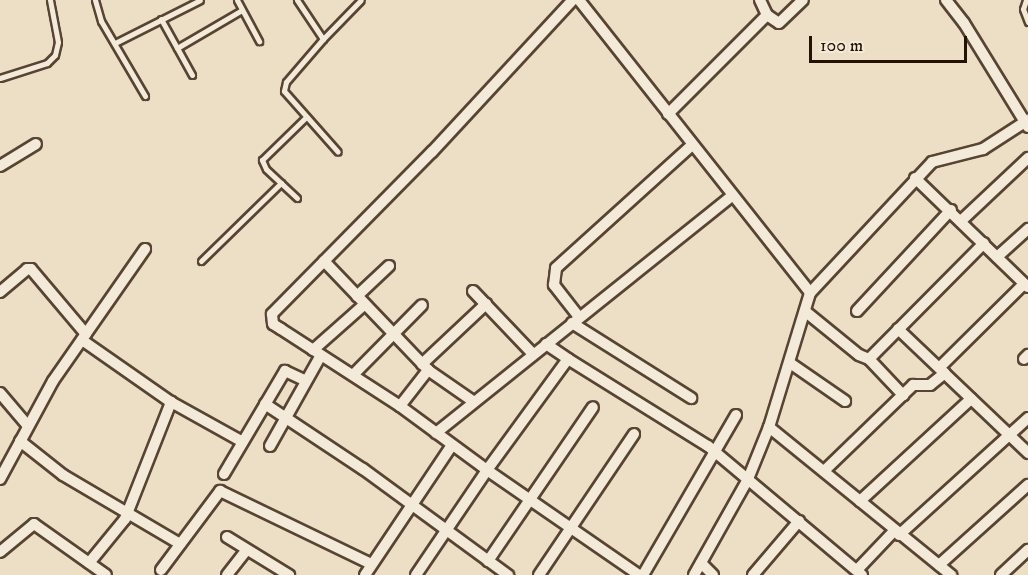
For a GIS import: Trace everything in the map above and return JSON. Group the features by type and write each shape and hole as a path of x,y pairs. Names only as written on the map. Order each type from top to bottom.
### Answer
{"street":[{"path":"573,0 432,152 324,261 271,319 400,406 452,446 571,529 641,575 716,453 736,416"},
{"path":"579,0 810,293"},
{"path":"760,0 767,15 779,23 803,0"},
{"path":"694,575 748,479 769,427 810,293 915,178 939,158 983,149 1027,124 964,23 946,0"},
{"path":"668,114 767,15"},
{"path":"0,166 36,144"},
{"path":"691,398 575,320 554,285 556,268 692,145"},
{"path":"962,220 1028,158"},
{"path":"824,471 917,383 930,385 942,370 1026,286 962,220 915,178"},
{"path":"436,434 732,196"},
{"path":"857,311 951,210"},
{"path":"997,257 1028,229"},
{"path":"869,359 984,243"},
{"path":"0,479 28,426 84,337 145,249"},
{"path":"324,261 425,367 474,402"},
{"path":"270,446 306,381 317,352 388,266"},
{"path":"0,292 31,269 84,337 171,402 243,442"},
{"path":"473,291 533,354"},
{"path":"400,406 425,367 486,304"},
{"path":"353,375 422,305"},
{"path":"806,312 859,355 869,359 903,395"},
{"path":"898,329 1028,453"},
{"path":"546,344 716,453 860,573 896,533 1028,418"},
{"path":"432,575 418,571 487,470 568,359"},
{"path":"790,363 845,401"},
{"path":"224,474 285,371 306,381"},
{"path":"0,393 28,426"},
{"path":"860,501 971,399"},
{"path":"90,563 114,535 128,511 171,402"},
{"path":"265,404 411,504 508,575"},
{"path":"488,561 592,407"},
{"path":"769,427 896,533 951,575"},
{"path":"539,575 634,434"},
{"path":"20,441 63,475 128,511 180,544"},
{"path":"364,575 452,446"},
{"path":"939,566 1028,485"},
{"path":"161,570 220,491 371,564"},
{"path":"753,575 799,521"},
{"path":"0,552 34,524 106,575"},
{"path":"227,537 246,551 289,575"},
{"path":"1001,575 1028,550"},
{"path":"227,575 246,551"},
{"path":"701,562 713,575"}],"lane":[{"path":"0,78 47,63 55,55 58,42 50,0"},
{"path":"95,0 101,21 145,96"},
{"path":"115,43 200,0"},
{"path":"237,0 259,41"},
{"path":"297,0 323,39"},
{"path":"338,152 306,117 284,86 323,39 361,0"},
{"path":"1026,0 1023,9 1028,22"},
{"path":"177,48 242,10"},
{"path":"161,20 192,75"},
{"path":"297,198 262,160 306,117"},
{"path":"201,261 281,183"}]}
